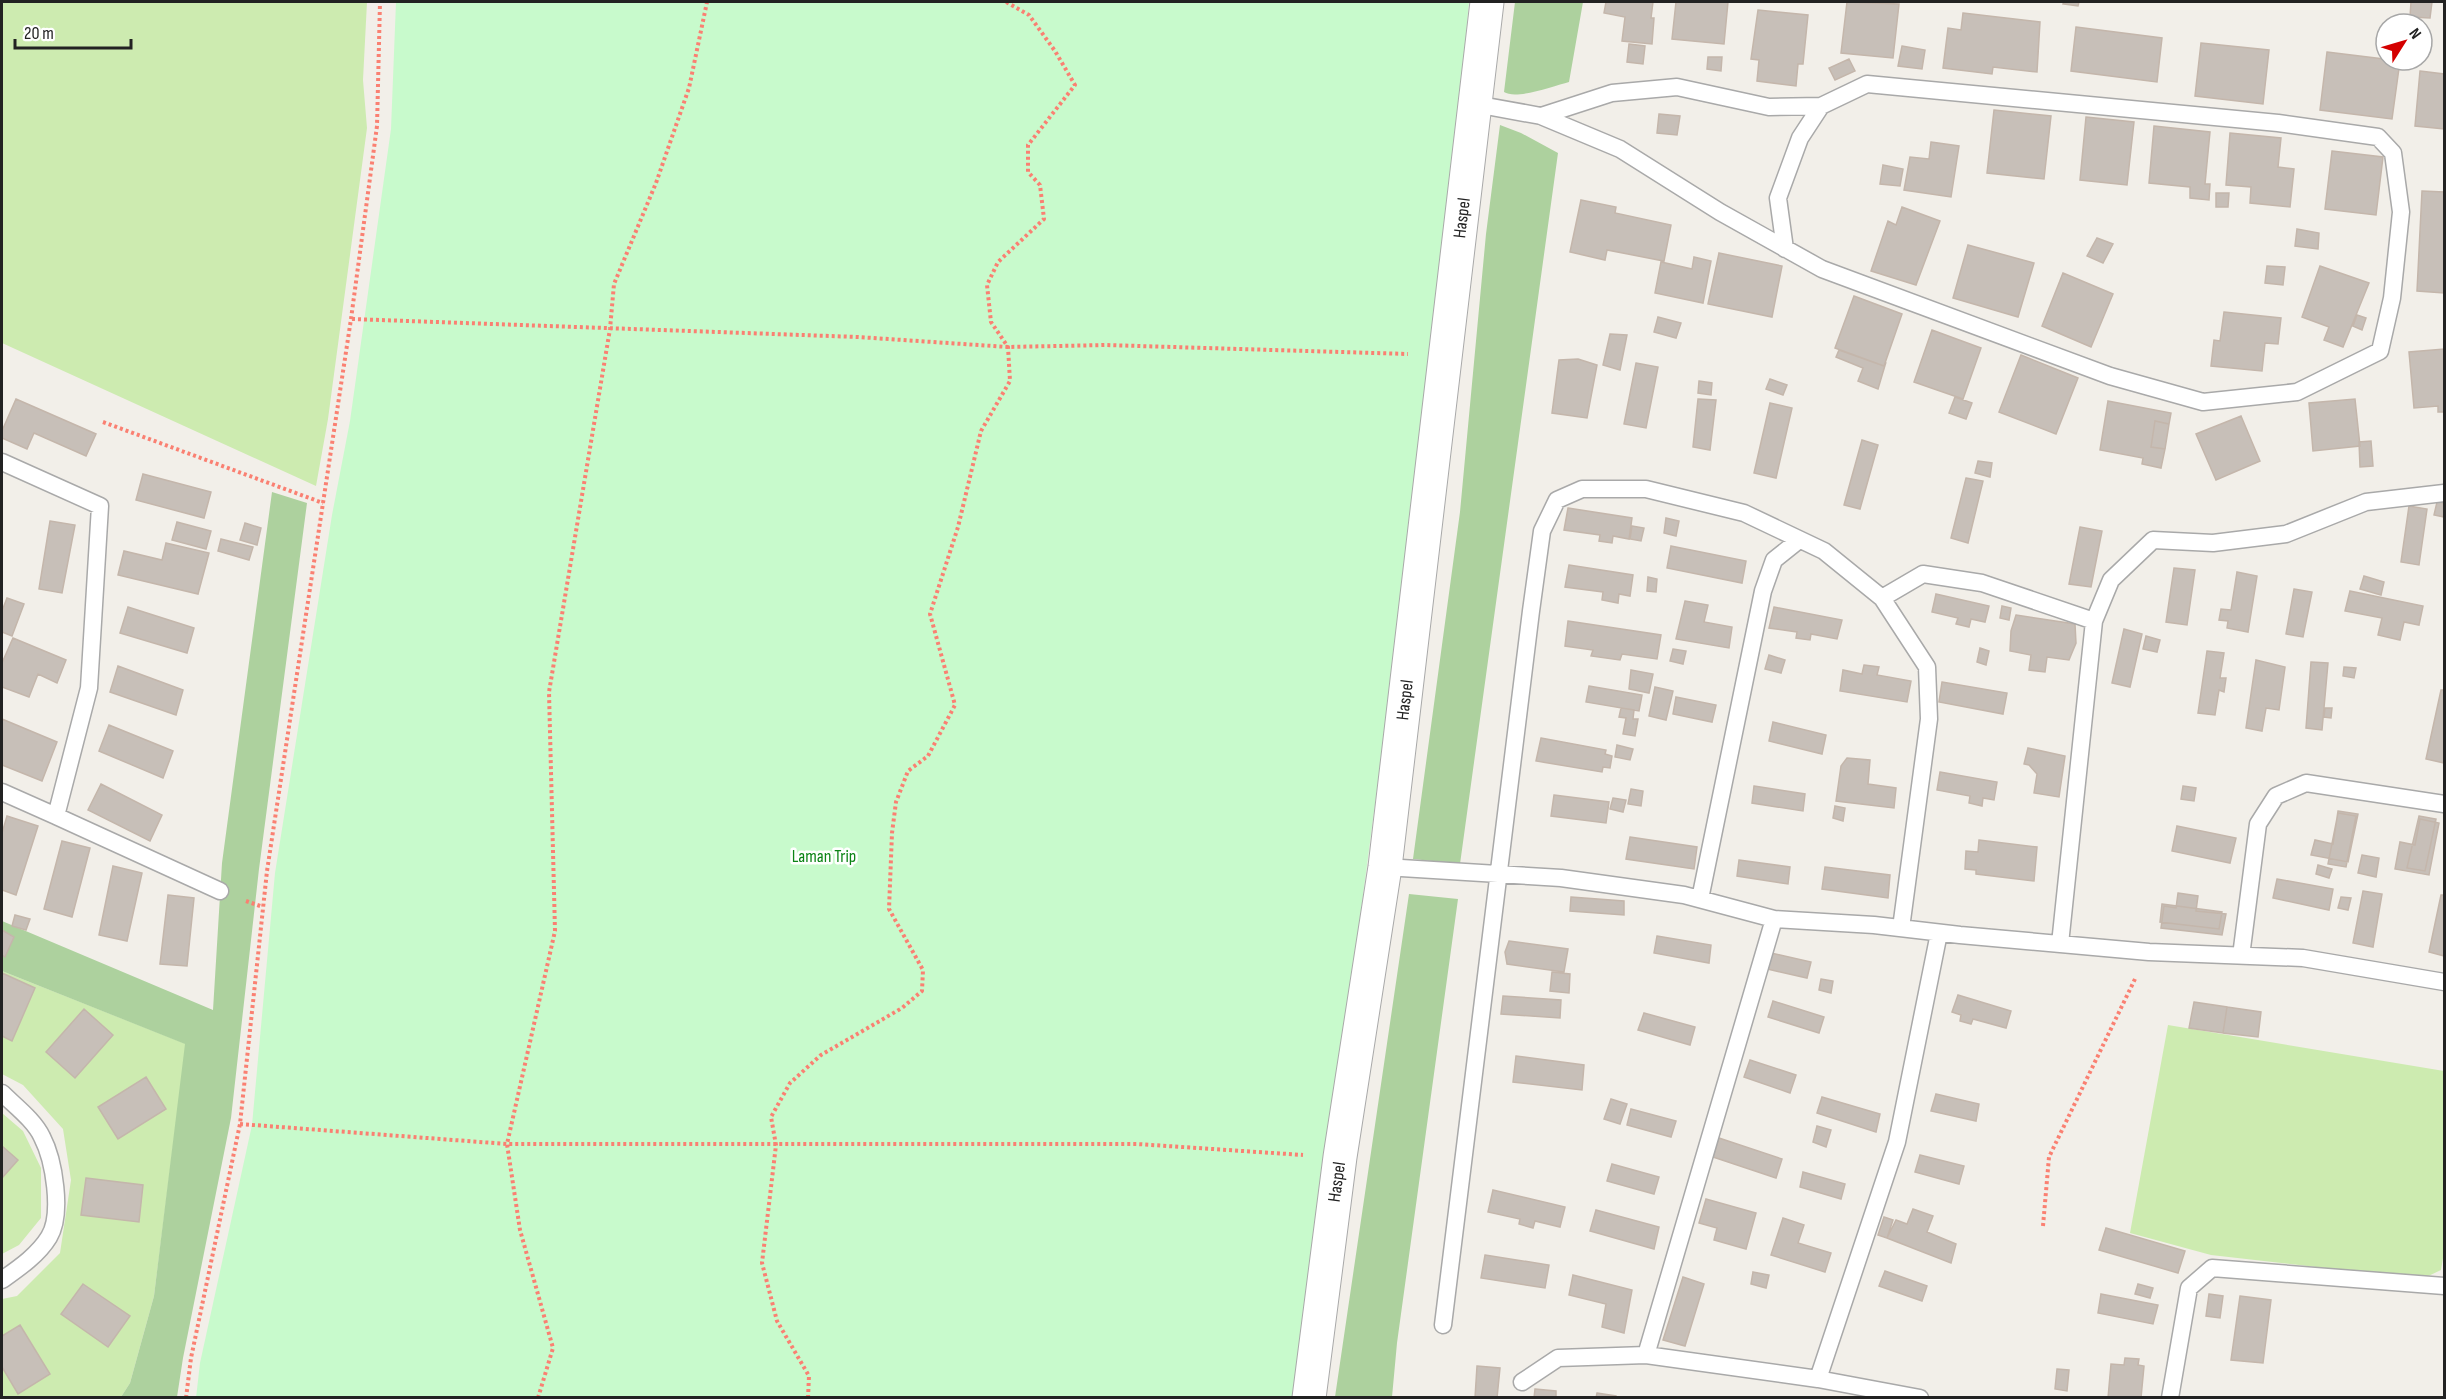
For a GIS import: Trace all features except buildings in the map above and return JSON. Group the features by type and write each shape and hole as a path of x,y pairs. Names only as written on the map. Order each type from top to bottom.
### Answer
{"street":[{"name":"Haspel","path":"1309,1398 1340,1157 1385,867 1486,2"}],"lane":[{"path":"1475,104 1541,116 1620,149 1720,212 1822,268 2110,376 2203,402 2297,392 2380,351 2392,297 2401,212 2393,153 2378,137 2278,123 1867,84 1821,106 1769,107 1677,87 1612,93 1541,116"},
{"path":"1785,249 1778,198 1800,138 1821,106"},
{"path":"2,462 100,506 89,688 56,816"},
{"path":"1443,1325 1497,875 1542,531 1557,500 1582,489 1646,489 1744,513 1824,551 1881,598 1927,667 1929,719 1901,928"},
{"path":"2060,944 2094,621 2111,579 2153,540 2213,543 2286,534 2366,502 2445,493"},
{"path":"1700,899 1763,591 1774,560 1799,540"},
{"path":"1881,598 1923,574 1982,583 2094,621"},
{"path":"2241,956 2258,824 2276,796 2306,783 2445,804"},
{"path":"2,792 220,891"},
{"path":"1385,867 1561,878 1700,899 1774,919 1901,928 2149,952 2303,958 2445,982"},
{"path":"1646,1355 1774,919"},
{"path":"1818,1379 1897,1142 1939,933"},
{"path":"2,1093 42,1136 52,1166 57,1201 51,1234 31,1258 2,1280"},
{"path":"2170,1398 2189,1288 2212,1268 2445,1286"},
{"path":"1522,1382 1558,1358 1646,1355 1818,1379 1920,1398"}],"path":[{"path":"186,1398 191,1358 240,1124 267,871 351,319 377,126 380,2"},
{"path":"538,1398 553,1348 520,1230 507,1144 555,931 549,692 610,329 614,284 656,183 689,88 707,2"},
{"path":"808,1398 808,1376 777,1321 762,1263 776,1145 771,1117 790,1083 821,1055 902,1008 922,991 923,970 889,909 891,833 896,802 908,771 928,756 955,705 930,614 958,527 981,431 1010,381 1008,346 991,322 987,285 998,262 1044,219 1040,185 1028,172 1028,145 1075,85 1055,51 1029,15 1006,2"},
{"path":"351,319 858,337 1008,346 1204,347 1434,355 1444,359"},
{"path":"103,422 323,503"},
{"path":"2043,1226 2049,1157 2149,952"},
{"path":"240,1124 507,1144 1137,1144 1340,1157"}],"green space":[{"path":"2,2 367,2 363,80 367,128 328,419 316,486 2,343"},
{"name":"Laman Trip","path":"396,2 1469,2 1440,310 1297,1397 196,1398 200,1363 252,1125 275,873 332,515 350,421 391,129"},
{"path":"1515,2 1583,2 1569,82 1526,93 1504,92"},
{"path":"1500,125 1521,133 1558,153 1460,864 1413,859 1460,512 1486,234"},
{"path":"272,492 307,503 259,869 231,1118 177,1397 121,1397 130,1383 154,1296 185,1044 2,971 2,921 213,1010 222,863"},
{"path":"1409,894 1458,899 1397,1343 1392,1397 1335,1397"},
{"path":"2,971 186,1044 154,1296 130,1383 121,1397 2,1397 2,1299 17,1296 60,1253 71,1180 63,1129 23,1085 2,1074"},
{"path":"2168,1025 2444,1071 2444,1252 2441,1270 2422,1279 2211,1255 2130,1233"},
{"path":"2,1113 23,1131 41,1168 41,1218 19,1245 2,1254"}]}
